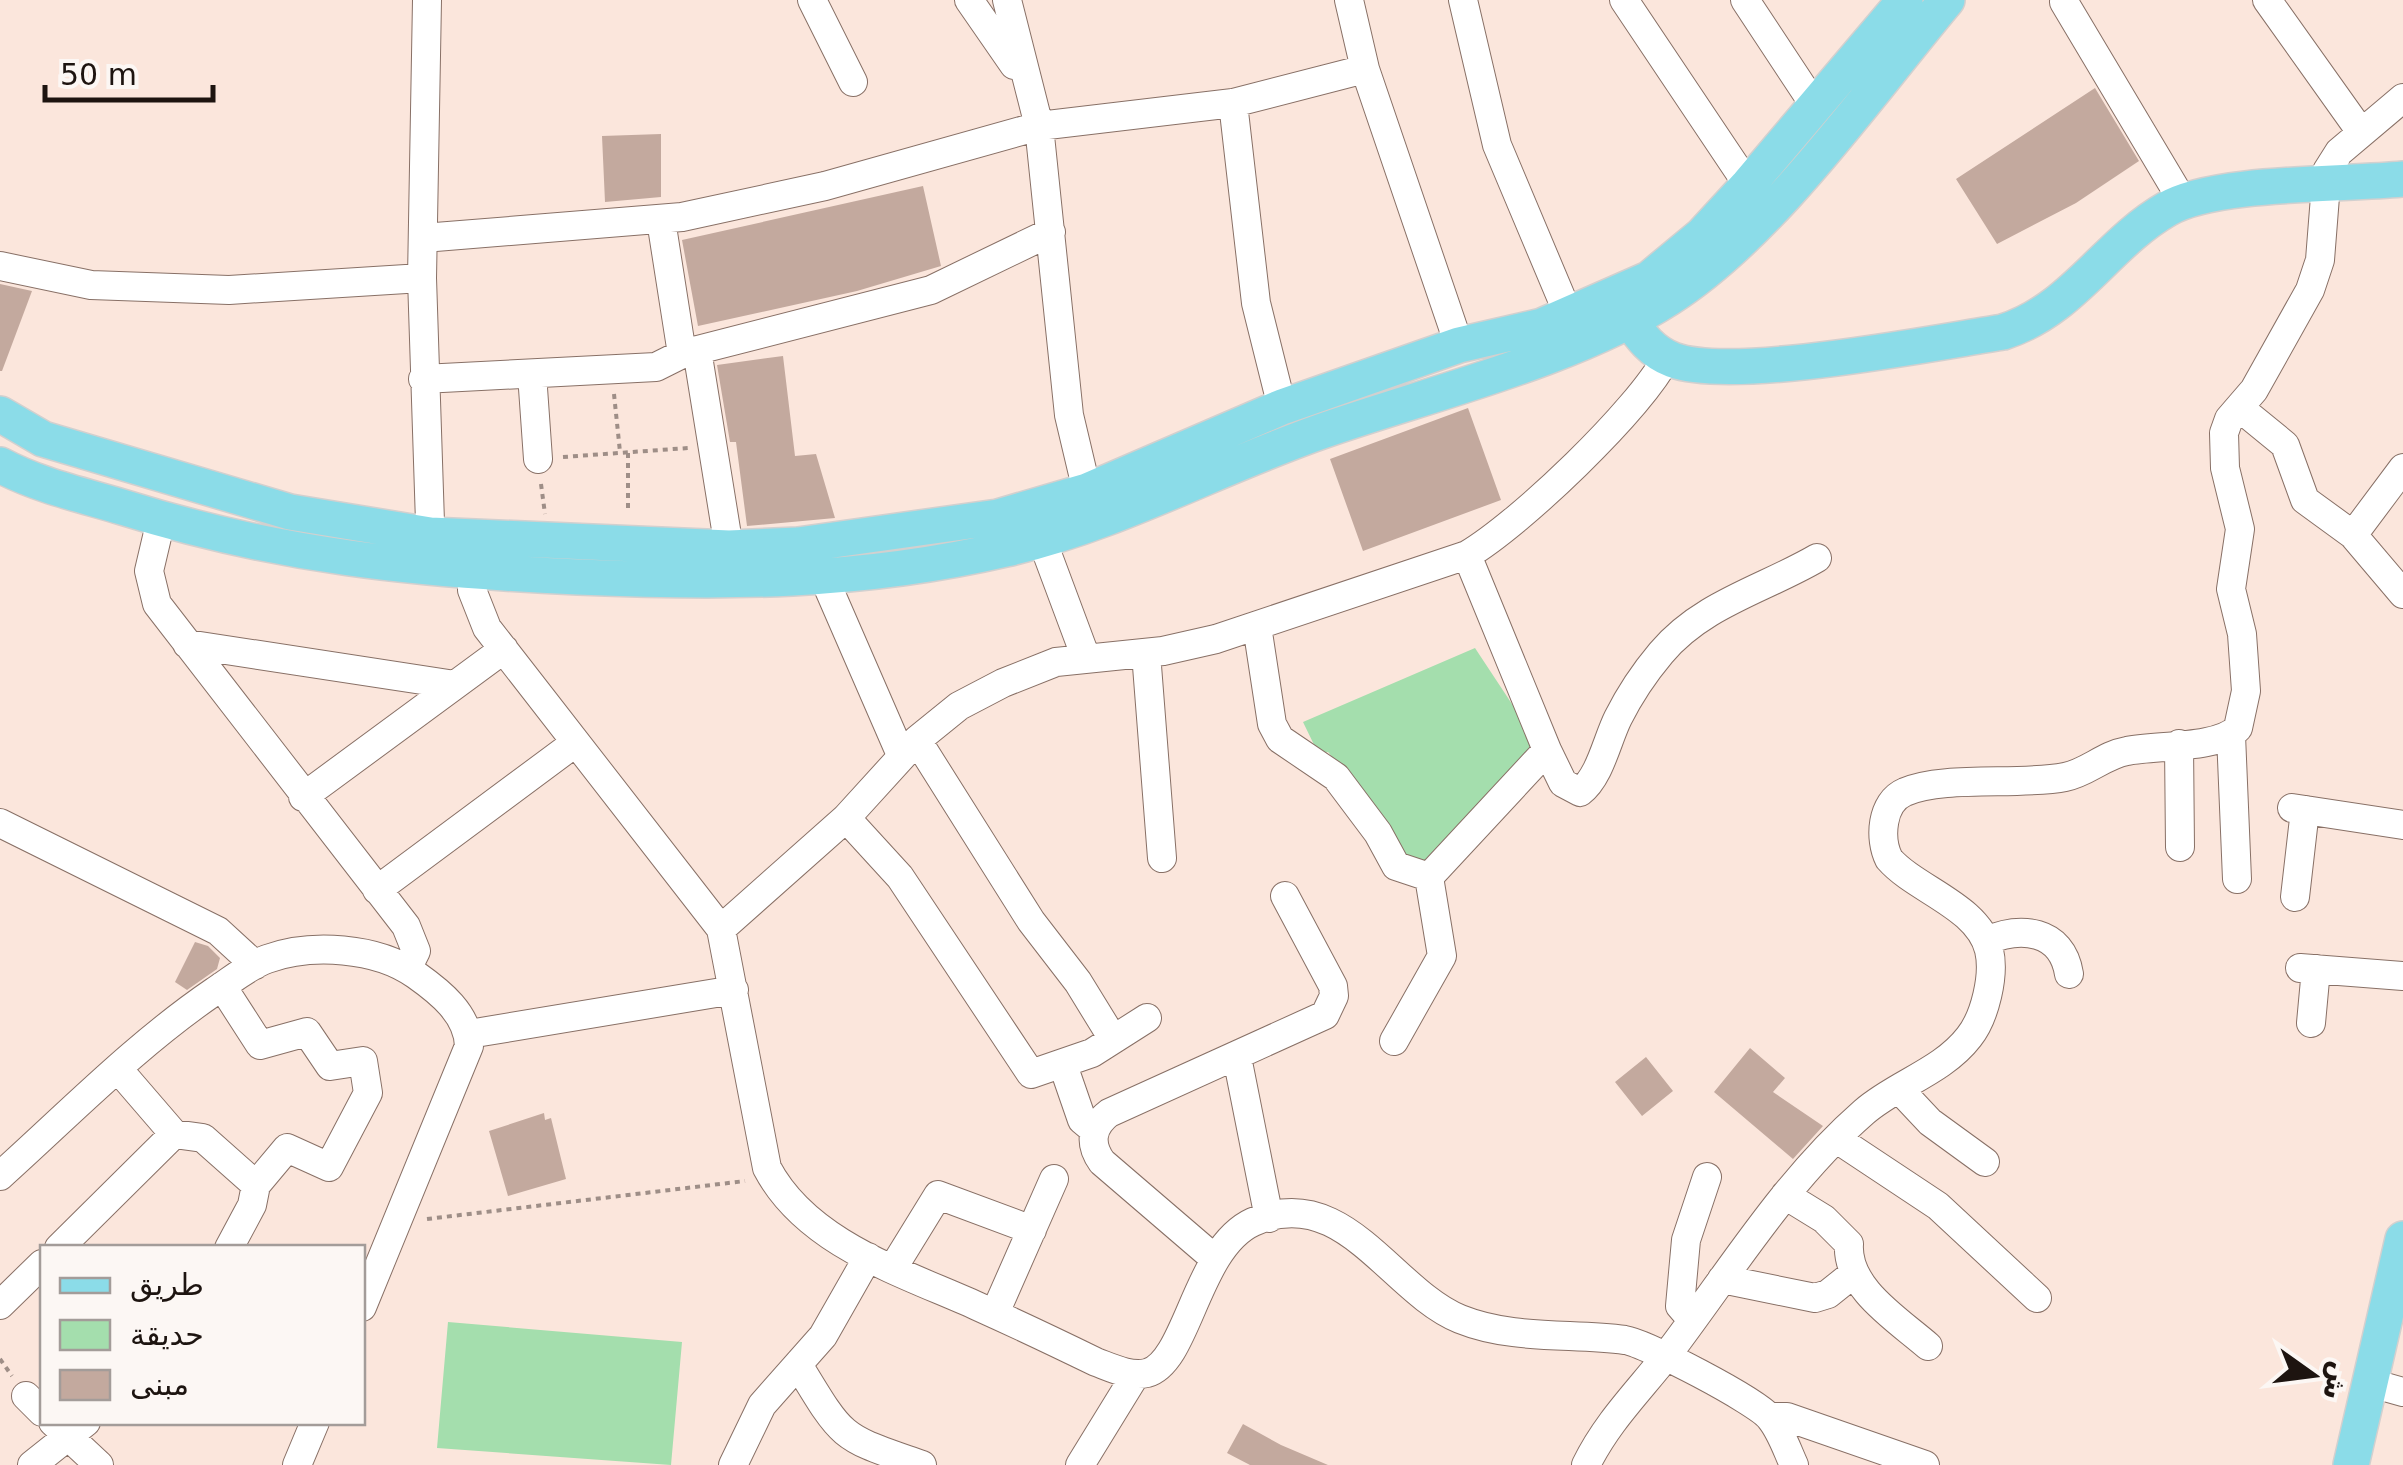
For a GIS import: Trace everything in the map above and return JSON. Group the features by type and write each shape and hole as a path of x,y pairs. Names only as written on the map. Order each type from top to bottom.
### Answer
{"main road":[{"path":"0,414 43,439 239,498 340,523 430,534 729,548 798,545 948,526 1024,511 1087,491 1282,407 1459,345 1570,316 1649,279 1702,234 1748,185 1905,0"},
{"path":"0,465 161,520 326,558 432,570 729,583 908,568 1042,540 1121,514 1294,440 1568,347 1629,319 1692,282 1774,205 1948,0"},
{"path":"1629,319 1645,342 1668,357 1703,364 1794,361 2003,332 2026,325 2062,302 2144,224 2182,200 2403,180"},
{"path":"2351,1465 2387,1388 2403,1239"}],"street":[{"path":"428,0 422,278 432,570"},
{"path":"812,0 853,82"},
{"path":"970,0 1006,50 1031,98"},
{"path":"1007,0 1038,126 1069,415 1087,491"},
{"path":"1349,0 1365,68 1459,345"},
{"path":"1463,0 1497,145 1570,316"},
{"path":"1624,0 1748,185"},
{"path":"1744,0 1815,106"},
{"path":"2267,0 2360,132"},
{"path":"2064,2 2182,200"},
{"path":"422,238 661,220 825,186 1038,126 1233,103 1365,68"},
{"path":"2237,879 2231,735 2243,716 2246,690 2242,634 2231,589 2240,530 2223,449 2229,419 2241,409 2316,275 2323,187 2339,152 2403,98"},
{"path":"1233,103 1256,303 1282,407"},
{"path":"661,220 712,446 729,548"},
{"path":"423,378 656,367 690,352 931,290 1051,232"},
{"path":"0,266 91,285 229,290 422,278"},
{"path":"721,929 846,818 909,747 959,706 1056,662 1146,652 1258,626 1467,554 1494,538 1542,494 1638,399 1668,357"},
{"path":"532,374 538,459"},
{"path":"2241,409 2286,445 2305,500 2353,535 2403,594"},
{"path":"2353,535 2403,468"},
{"path":"161,520 151,553 151,587 157,604 413,940 416,951 407,969"},
{"path":"472,537 470,572 479,610 575,743 721,929 762,1150 772,1178 824,1230 881,1262 1096,1362 1136,1374 1150,1372 1165,1362 1215,1259 1235,1234 1269,1218 1292,1214 1338,1226 1374,1250 1440,1309 1461,1319 1508,1332 1640,1342 1748,1400 1770,1417 1794,1465"},
{"path":"1042,540 1086,658"},
{"path":"1467,554 1562,783 1580,792 1592,777 1625,706 1674,639 1725,602 1777,582 1817,558"},
{"path":"824,578 909,747 1078,982 1113,1039"},
{"path":"1258,626 1272,724 1280,738 1336,777 1378,833 1396,866 1429,877"},
{"path":"188,644 455,685"},
{"path":"303,797 504,649"},
{"path":"1146,652 1162,858"},
{"path":"1586,1465 1608,1424 1664,1358 1785,1194 1862,1113 1940,1064 1974,1030 1991,964 1986,941 1973,924 1889,859 1885,822 1895,799 1904,792 1931,787 2064,778 2126,751 2231,735"},
{"path":"377,890 575,743"},
{"path":"2179,744 2180,847"},
{"path":"1429,877 1547,750"},
{"path":"2295,898 2299,809 2403,825"},
{"path":"846,818 900,877 1031,1074 1063,1064 1146,1018"},
{"path":"0,823 218,931 255,964"},
{"path":"1394,1041 1442,956 1429,877"},
{"path":"1215,1259 1102,1162 1092,1141 1094,1130 1109,1113 1316,1020 1331,1006 1333,986 1284,896"},
{"path":"1986,941 2018,930 2040,936 2063,953 2070,974"},
{"path":"0,1176 172,1019 255,964 293,952 323,950 347,951 407,969 456,1010 468,1034 460,1078 365,1301"},
{"path":"2311,1023 2308,968 2403,976"},
{"path":"222,986 260,1045 307,1032 330,1066 362,1061 368,1093 329,1167 287,1148 256,1185 252,1205 231,1245"},
{"path":"468,1034 734,990"},
{"path":"1237,1057 1269,1218"},
{"path":"1063,1064 1082,1120 1094,1130"},
{"path":"118,1069 174,1134 203,1138 256,1185"},
{"path":"1899,1089 1930,1122 1985,1162"},
{"path":"63,1245 174,1134"},
{"path":"1837,1139 1938,1206 2037,1298"},
{"path":"1692,1320 1680,1306 1682,1265 1707,1177"},
{"path":"994,1313 1054,1180"},
{"path":"1785,1194 1835,1228 1848,1244 1853,1274 1928,1346"},
{"path":"733,1465 762,1405 799,1366 938,1195 1032,1230"},
{"path":"0,1305 40,1266"},
{"path":"1722,1279 1816,1298 1828,1294 1853,1274"},
{"path":"799,1366 836,1428 866,1456 922,1465"},
{"path":"1080,1465 1136,1374"},
{"path":"1770,1417 1788,1417 1925,1465"},
{"path":"297,1465 314,1425"},
{"path":"32,1465 69,1428 98,1465"}],"path":[{"path":"612,370 620,452"},
{"path":"548,538 538,459 712,446"},
{"path":"628,452 628,543"},
{"path":"398,1223 772,1178"}],"green space":[{"path":"1475,648 1535,739 1531,754 1426,863 1402,861 1388,824 1328,752 1319,755 1303,722"},
{"path":"448,1322 682,1342 671,1465 437,1448"}],"building":[{"path":"2095,88 2139,161 2076,203 1997,244 1956,179"},
{"path":"661,134 661,197 605,202 602,136"},
{"path":"923,186 941,266 857,291 698,326 682,240"},
{"path":"0,284 32,291 2,371 0,371"},
{"path":"783,356 795,456 816,454 835,518 747,526 736,442 730,442 717,365"},
{"path":"1468,408 1501,500 1363,551 1330,459"},
{"path":"195,942 208,946 220,958 217,969 187,990 175,982"},
{"path":"1750,1048 1785,1078 1773,1092 1823,1126 1793,1159 1714,1092"},
{"path":"1646,1057 1673,1091 1642,1116 1615,1082"},
{"path":"544,1113 545,1120 551,1118 566,1179 508,1196 489,1131"},
{"path":"1243,1424 1328,1465 1250,1465 1227,1453"}]}
